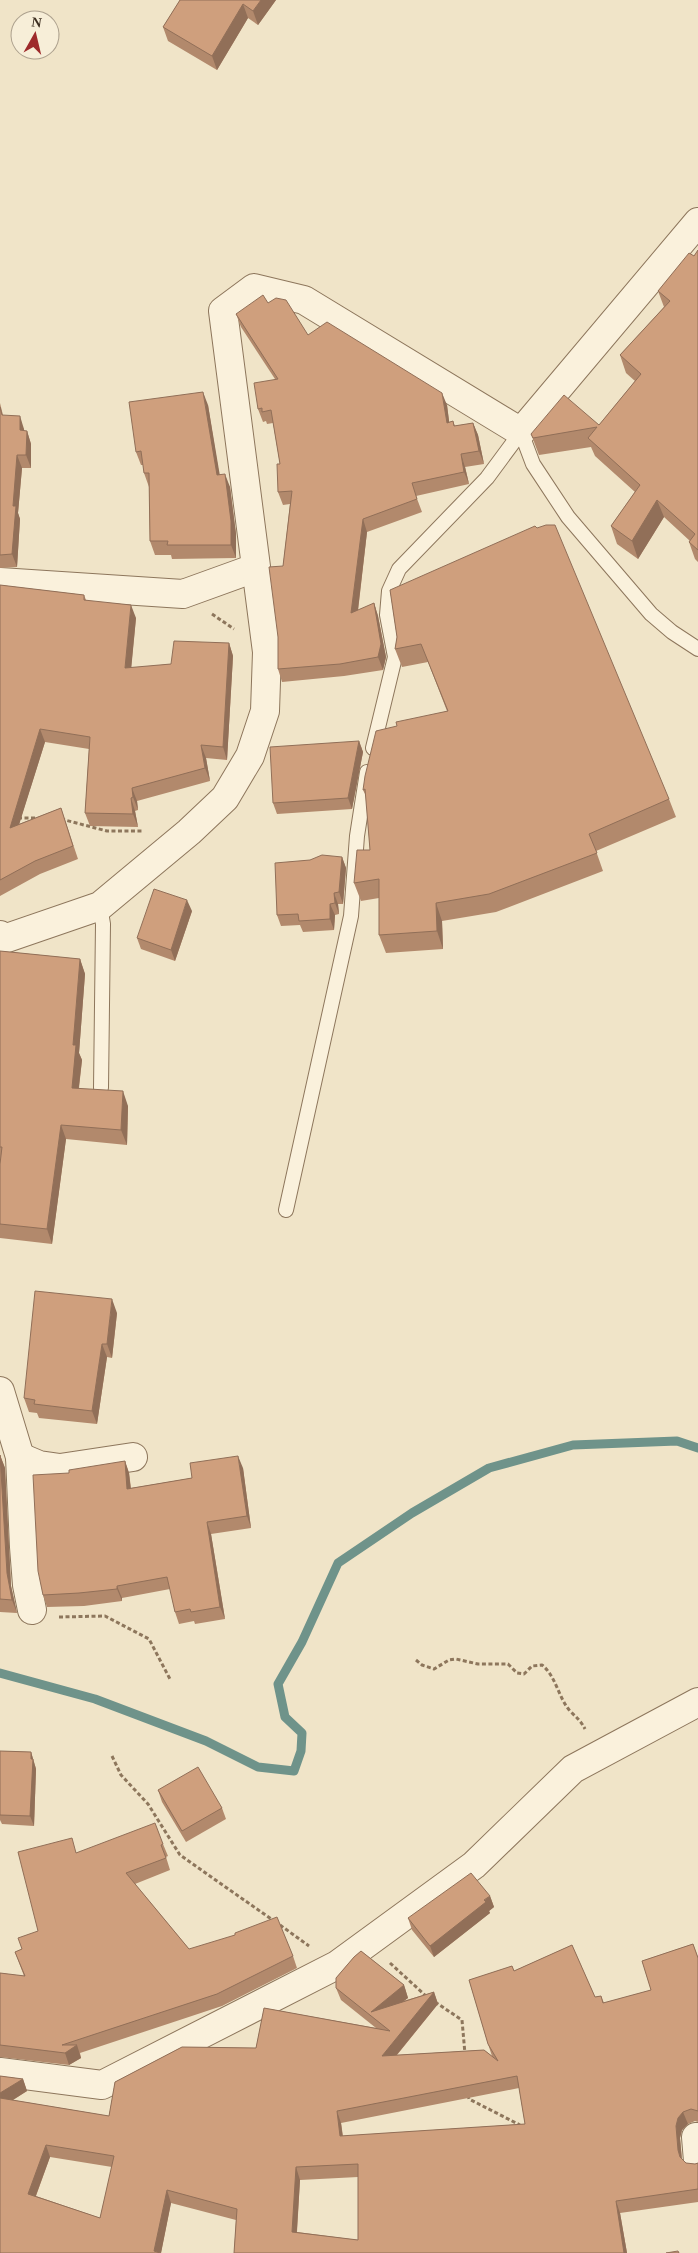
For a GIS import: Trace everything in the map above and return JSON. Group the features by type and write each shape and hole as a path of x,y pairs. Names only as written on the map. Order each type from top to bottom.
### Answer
{"street":[{"path":"1,938 100,906 189,832 225,798 250,756 265,711 267,652 223,311 254,288 304,300 521,432 698,222"},
{"path":"0,582 183,594 256,568"},
{"path":"0,1391 20,1457 24,1547 27,1585 32,1610"},
{"path":"20,1457 39,1465 60,1468 133,1457"},
{"path":"0,2072 102,2086 337,1965 474,1865 573,1769 698,1702"}],"lane":[{"path":"521,432 533,464 568,516 651,614 672,632 698,649"},
{"path":"286,1210 351,916 357,836 363,792 396,657 387,615 389,591 399,569 487,478 521,432"},
{"path":"100,906 103,924 100,1088"}],"path":[{"path":"183,594 267,652"},
{"path":"15,819 46,819"},
{"path":"54,819 107,831 189,832"},
{"path":"32,1610 46,1617 105,1616 149,1639 171,1681"},
{"path":"416,1660 422,1665 434,1669 449,1660 456,1659 478,1664 508,1664 517,1673 524,1674 532,1666 542,1665 550,1671 557,1689 569,1710 582,1722 592,1742 604,1752"},
{"path":"112,1756 121,1775 148,1804 180,1855 337,1965"},
{"path":"368,1942 418,1990 462,2020 465,2059"},
{"path":"468,2089 469,2099 525,2128"}],"building":[{"path":"180,0 261,0 253,11 243,4 212,56 163,27"},
{"path":"698,250 698,550 689,542 695,534 657,500 632,541 611,526 640,485 588,438 597,427 533,438 531,434 564,395 599,425 641,374 620,355 670,301 658,291 689,253 694,256"},
{"path":"263,295 268,303 276,298 286,300 308,335 327,322 442,393 447,423 453,421 454,426 473,423 479,451 461,454 464,472 412,483 417,499 363,519 351,613 374,603 381,644 378,657 340,664 278,669 278,637 269,567 283,566 292,491 278,492 277,464 280,464 271,410 262,412 262,408 258,409 254,383 278,379 236,314"},
{"path":"203,392 217,475 225,474 231,521 231,545 167,545 168,541 150,541 149,473 144,473 141,451 136,452 129,402"},
{"path":"0,407 2,415 20,416 20,430 27,431 26,455 17,455 13,506 16,506 12,554 0,555"},
{"path":"555,525 669,799 589,834 597,853 489,894 436,903 437,931 379,935 379,879 354,883 357,850 370,850 365,789 363,790 376,731 397,726 396,722 448,711 421,644 395,649 397,637 390,590 535,526 537,528"},
{"path":"0,585 84,595 84,600 131,605 125,668 171,664 174,641 229,643 223,747 201,745 205,768 132,788 133,814 85,813 90,737 40,729 10,828 61,808 73,846 35,861 0,880"},
{"path":"359,741 348,798 273,803 270,747"},
{"path":"322,855 342,857 339,892 334,893 335,903 330,904 330,919 299,921 298,914 277,915 275,863 310,860"},
{"path":"154,889 187,900 171,950 137,938"},
{"path":"0,951 80,959 73,1045 76,1045 72,1088 123,1091 121,1130 61,1125 47,1229 0,1224 0,1164 2,1147 0,1147"},
{"path":"35,1291 112,1299 107,1344 102,1344 92,1411 34,1404 35,1400 24,1398"},
{"path":"0,1455 7,1573 12,1600 0,1599"},
{"path":"238,1456 247,1516 207,1522 220,1607 191,1612 190,1609 175,1612 167,1577 117,1586 117,1589 43,1595 38,1571 33,1475 69,1473 69,1470 125,1461 127,1489 192,1478 190,1463"},
{"path":"0,1751 31,1752 31,1759 33,1759 30,1816 0,1815"},
{"path":"198,1767 222,1808 182,1831 158,1790"},
{"path":"155,1823 166,1858 126,1873 189,1949 235,1935 235,1933 277,1917 293,1956 217,1994 62,2045 77,2045 65,2053 0,2045 0,1973 25,1976 15,1952 22,1949 18,1938 38,1931 18,1852 72,1838 76,1853"},
{"path":"471,1873 490,1896 484,1900 486,1902 430,1946 408,1918"},
{"path":"693,1944 698,1958 698,2111 691,2109 683,2112 678,2118 676,2126 680,2157 686,2163 698,2163 698,2189 616,2201 624,2253 234,2253 237,2209 167,2190 154,2251 160,2253 0,2253 0,2098 109,2116 115,2082 182,2047 256,2048 264,2008 390,2031 336,1988 336,1978 361,1951 404,1985 371,2012 434,1992 382,2056 484,2050 498,2061 488,2044 469,1980 512,1966 514,1971 572,1945 595,1997 601,1996 603,2003 651,1990 642,1961","holes":["517,2076 525,2124 340,2136 337,2111","46,2145 114,2156 100,2218 28,2194","358,2164 358,2240 292,2232 296,2167"]},
{"path":"0,2076 23,2079 0,2093"}],"waterway":[{"path":"0,1673 95,1699 206,1741 258,1767 294,1771 301,1751 302,1733 285,1717 278,1684 302,1642 338,1563 412,1513 489,1468 573,1445 677,1441 698,1448"}]}
